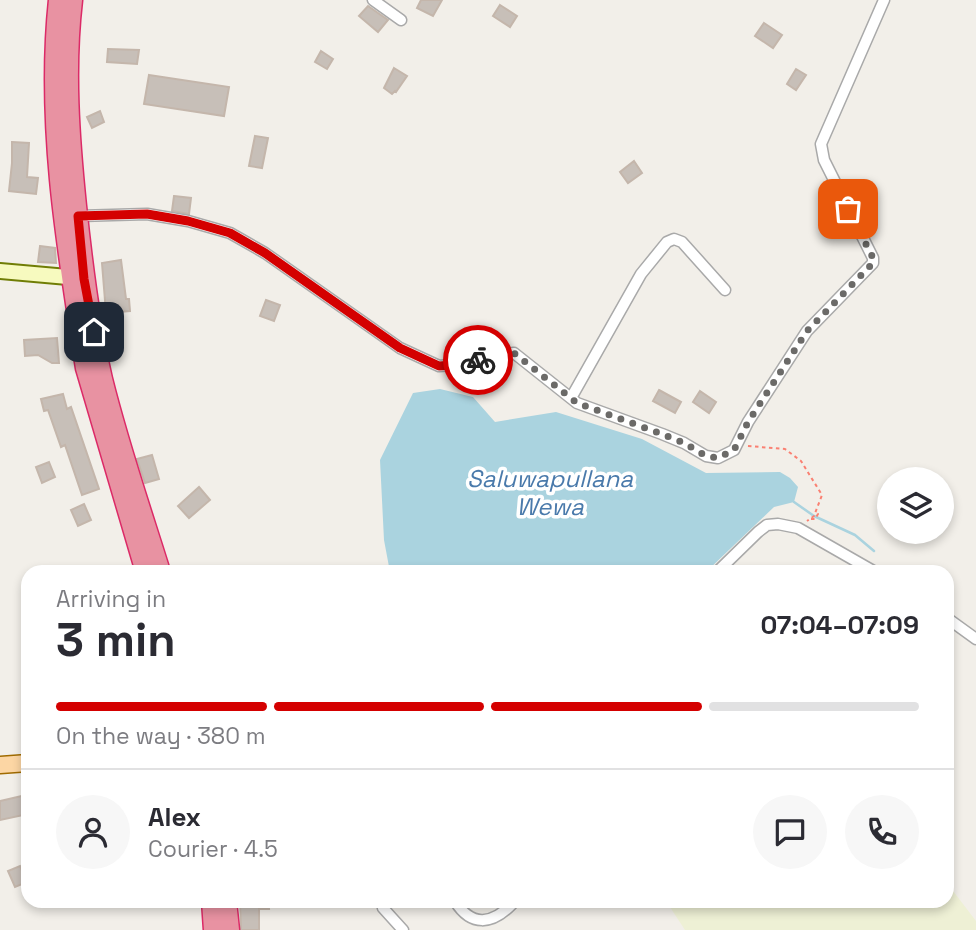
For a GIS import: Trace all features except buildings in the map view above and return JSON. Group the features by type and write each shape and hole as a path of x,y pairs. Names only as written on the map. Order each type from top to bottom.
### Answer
{"highway":[{"path":"58,0 78,216 78,278 85,368 143,565"},
{"path":"73,0 62,30 53,102 57,154 78,278 106,390 158,565"},
{"path":"211,908 213,930"},
{"path":"228,908 230,930"}],"main road":[{"path":"0,765 21,764"}],"street":[{"path":"373,0 401,20"},
{"path":"78,216 147,214 188,221 230,233 265,253 400,348 439,366 514,353 577,403 684,443 706,456 718,458 734,450 748,422 807,331 873,263 873,258 824,160 821,144 884,0"},
{"path":"571,398 641,274 667,242 674,239 682,242 724,290"},
{"path":"0,271 78,278"},
{"path":"724,565 766,525 778,524 799,528 863,565"},
{"path":"954,623 976,639"},
{"path":"383,908 403,930"},
{"path":"461,908 469,918 480,921 494,918 508,908"}],"path":[{"path":"734,450 746,446 785,449 801,461 821,495 817,517 799,528"}],"green space":[{"path":"954,892 976,921 976,930 685,930 671,908 954,908"}],"water":[{"name":"Saluwapullana Wewa","path":"440,389 473,397 495,422 556,412 642,439 706,473 780,472 798,487 794,502 774,507 713,565 389,565 384,540 380,460 413,393"}],"waterway":[{"path":"794,502 814,516 855,535 874,551"}],"way so far":[{"path":"478,360 514,353 577,403 684,443 706,456 718,458 734,450 748,422 807,331 873,263 873,258 848,209"}],"route":[{"path":"94,332 84,279 78,216 147,214 188,221 230,233 265,253 400,348 439,366 478,360"}]}
